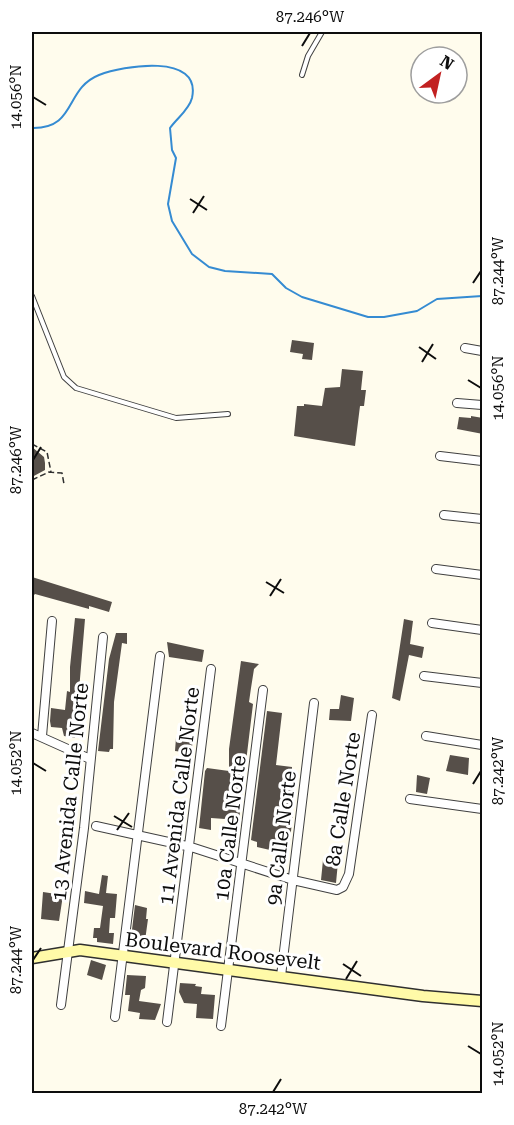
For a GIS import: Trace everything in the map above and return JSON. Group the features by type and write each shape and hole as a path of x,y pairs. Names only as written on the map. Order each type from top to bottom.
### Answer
{"main road":[{"name":"Boulevard Roosevelt","path":"32,958 68,951 124,956 482,1001"}],"street":[{"path":"465,348 483,351"},
{"path":"457,403 483,405"},
{"path":"440,456 483,461"},
{"path":"444,515 483,519"},
{"path":"436,569 483,575"},
{"path":"42,736 52,621"},
{"path":"432,623 483,630"},
{"name":"13 Avenida Calle Norte","path":"61,1005 103,637"},
{"path":"115,1017 160,656"},
{"name":"11 Avenida Calle Norte","path":"167,1022 191,847 211,669"},
{"path":"424,676 483,683"},
{"name":"10a Calle Norte","path":"221,1026 243,865 263,690"},
{"name":"9a Calle Norte","path":"280,976 314,703"},
{"name":"8a Calle Norte","path":"293,880 337,890 343,887 349,874 372,715"},
{"path":"32,733 90,759"},
{"path":"426,736 483,745"},
{"path":"410,799 483,809"},
{"path":"96,826 191,847 293,880"}],"lane":[{"path":"302,75 308,56 322,32"},
{"path":"32,296 64,376 76,388 176,418 228,414"}],"path":[{"path":"32,444 47,452 51,472"},
{"path":"32,480 51,472 62,473 64,484"}],"building":[{"path":"292,340 314,343 312,360 302,359 303,354 290,352"},
{"path":"342,369 363,371 361,390 366,390 364,406 360,406 355,446 294,436 297,406 304,406 304,404 322,406 325,388 340,387"},
{"path":"471,416 483,418 483,434 457,429 459,417 471,418"},
{"path":"32,447 44,457 45,470 32,477"},
{"path":"32,577 112,602 109,612 89,606 89,609 35,594 32,597"},
{"path":"75,618 85,619 75,738 64,736 62,728 51,727 50,721 51,708 65,710 67,691 70,692"},
{"path":"404,619 413,621 410,644 424,647 422,658 409,655 400,701 392,698"},
{"path":"116,633 127,633 127,644 122,643 114,702 113,749 109,752 98,751 109,659"},
{"path":"167,642 204,650 202,662 169,657"},
{"path":"241,661 259,664 254,669 249,702 253,704 239,820 211,818 211,830 199,828 205,771 207,768 229,771 229,749"},
{"path":"341,695 354,698 351,721 329,720 330,709 339,709"},
{"path":"267,711 282,713 276,765 292,767 292,779 295,783 290,803 293,813 290,840 286,848 275,847 270,850 257,847 257,842 251,840"},
{"path":"176,738 193,740 191,753 175,751"},
{"path":"450,755 469,758 468,775 446,771"},
{"path":"417,775 430,778 427,794 416,792"},
{"path":"323,860 338,862 336,883 321,880"},
{"path":"102,875 108,876 106,893 117,894 115,918 110,918 109,933 114,933 113,944 97,942 97,938 93,938 94,928 100,928 103,906 84,903 85,891 99,894"},
{"path":"43,892 63,895 59,921 41,919"},
{"path":"135,905 147,908 146,919 148,919 144,948 130,946"},
{"path":"91,960 106,965 102,980 87,975"},
{"path":"127,975 146,976 145,988 141,990 139,1001 161,1004 155,1020 139,1019 140,1013 128,1011 130,995 125,995"},
{"path":"180,983 196,984 195,986 202,987 201,994 215,995 213,1019 196,1018 197,1004 184,1003 179,992"}],"waterway":[{"path":"32,128 46,127 57,122 80,89 99,75 141,66 173,68 185,74 192,83 192,98 186,110 170,128 172,150 176,158 168,204 172,221 192,254 209,267 225,271 272,274 286,288 302,297 368,317 384,317 417,311 437,299 482,296"}]}
